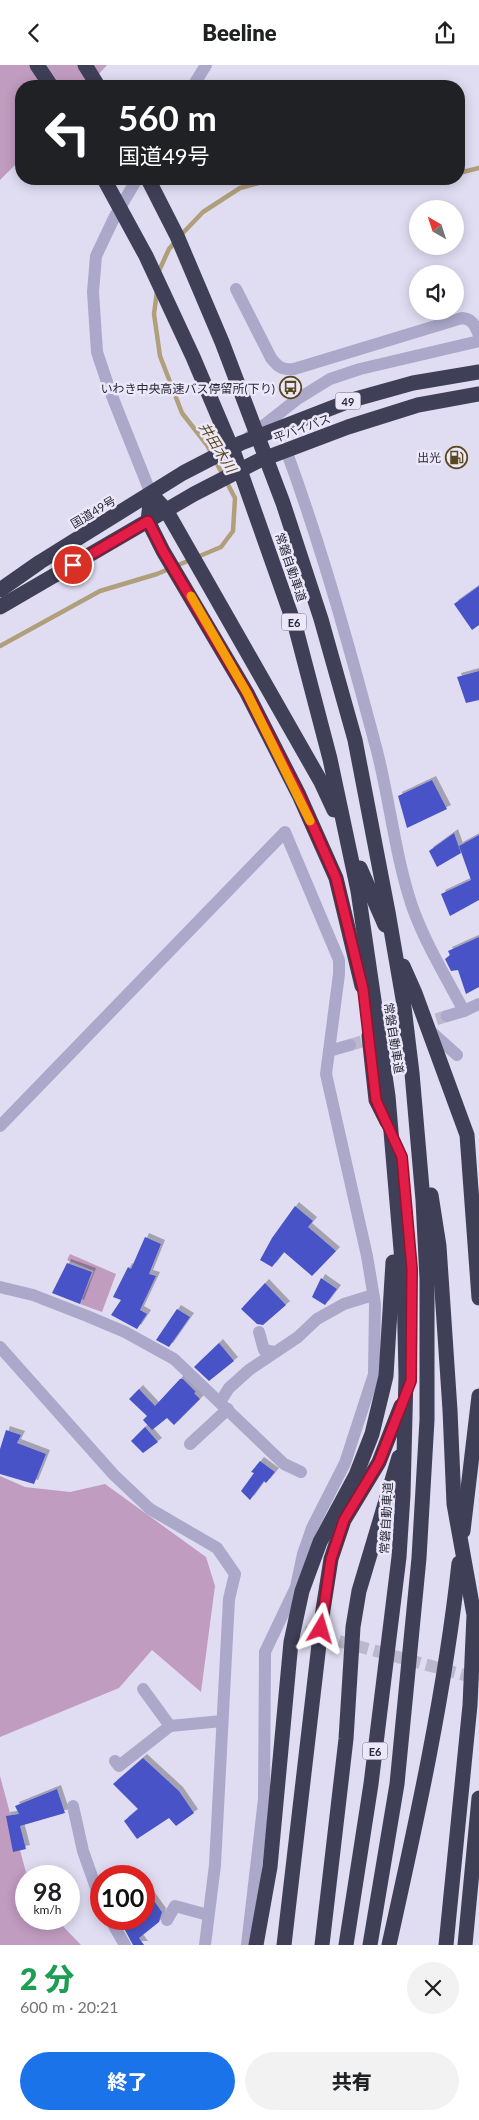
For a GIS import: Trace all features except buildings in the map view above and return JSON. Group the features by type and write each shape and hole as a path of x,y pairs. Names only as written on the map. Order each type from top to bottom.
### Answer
{"highway":[{"path":"37,65 46,80"},
{"path":"86,65 95,80"},
{"name":"常磐自動車道","path":"107,185 146,256 236,456 296,629 330,759 358,891 388,1096 404,1285 406,1376 400,1557 371,1784 346,1945"},
{"name":"常磐自動車道","path":"151,185 177,237 222,342 283,503 321,619 355,740 403,999 412,1073 423,1200 427,1279 427,1420 419,1559 397,1784 370,1945"},
{"name":"平バイパス","path":"151,494 183,473 241,443 352,400 413,383 479,372"},
{"name":"平バイパス","path":"148,521 194,494 258,461 286,450 348,427 418,405 479,394"},
{"path":"151,494 166,510 322,781 415,993 467,1135 479,1298"},
{"path":"151,494 148,521 163,551 188,590 247,693 299,795 336,878 363,989 376,1100 402,1157 412,1269 411,1381 413,1415 359,1591 353,1627 346,1739 322,1945"},
{"name":"国道49号","path":"0,590 40,562 151,494"},
{"name":"49","path":"0,607 148,521"},
{"path":"412,1073 439,1246 454,1504 474,1615 470,1705 446,1945"},
{"path":"256,1945 270,1867 291,1642 302,1591 320,1542 356,1475 372,1434 386,1376 393,1289 394,1173"},
{"path":"284,1945 323,1610 331,1559 344,1520 379,1462 411,1381"},
{"path":"389,1945 407,1867 451,1637 479,1396"},
{"path":"465,1945 479,1798"}],"street":[{"path":"197,80 206,65"},
{"path":"133,185 114,216 96,256 93,292 97,352 110,391 151,494"},
{"path":"236,289 271,358 277,366 285,370 294,369 462,318 469,319 474,324 479,335"},
{"path":"241,443 274,416 330,379 360,369 479,341"},
{"path":"286,450 330,580 348,643 379,761 396,843 412,906 428,943 464,1011"},
{"path":"0,1126 285,832 339,960 339,974 326,1074 367,1255 373,1295 374,1374 345,1463 312,1528 303,1554 296,1587 283,1625 265,1652 264,1799 247,1945"},
{"path":"447,1016 479,1004"},
{"path":"428,1029 457,1055"},
{"path":"329,1051 350,1045"},
{"path":"0,1287 33,1295 125,1332 174,1359 284,1464 301,1472"},
{"path":"190,1444 224,1406 229,1388 249,1370 298,1337 317,1319 344,1303 373,1295"},
{"path":"259,1332 264,1350 274,1352"},
{"path":"0,1347 114,1475 150,1509 217,1547 235,1574 229,1599 215,1865 205,1945"},
{"path":"143,1689 170,1726"},
{"path":"115,1761 119,1766 170,1726 222,1721"},
{"path":"73,1806 83,1851 90,1871"},
{"path":"167,1920 175,1906 208,1915"},
{"path":"116,1930 125,1945"}],"shaded area":[{"path":"0,65 107,65 93,80 15,80 15,165 0,180"},
{"path":"70,1254 116,1274 102,1312 80,1304 94,1271 67,1260"},
{"path":"0,1476 25,1487 70,1492 105,1484 206,1557 215,1586 201,1692 152,1650 119,1688 0,1737"},
{"path":"0,1776 24,1865 15,1865 15,1930 67,1930 81,1945 0,1945"}],"waterway":[{"name":"井田木川","path":"465,172 479,168"},
{"name":"井田木川","path":"181,235 203,212 240,188 251,185"},
{"name":"井田木川","path":"158,273 169,249 176,241"},
{"name":"井田木川","path":"0,646 100,591 157,574 221,547 233,531 235,498 207,445 182,413 160,356 154,314 157,291"}],"tunnel":[{"path":"350,1045 447,1016"},
{"path":"287,1627 479,1679"}],"slow traffic":[{"path":"191,596 247,693 299,795 310,821"}],"place":[{"name":"いわき中央高速バス停留所(下り)","path":"291,388"},
{"name":"出光","path":"457,457"}],"route":[{"path":"73,565 148,521 163,551 188,590 247,693 299,795 336,878 363,989 376,1100 402,1157 412,1269 411,1381 379,1462 344,1520 331,1559 321,1629"}]}
